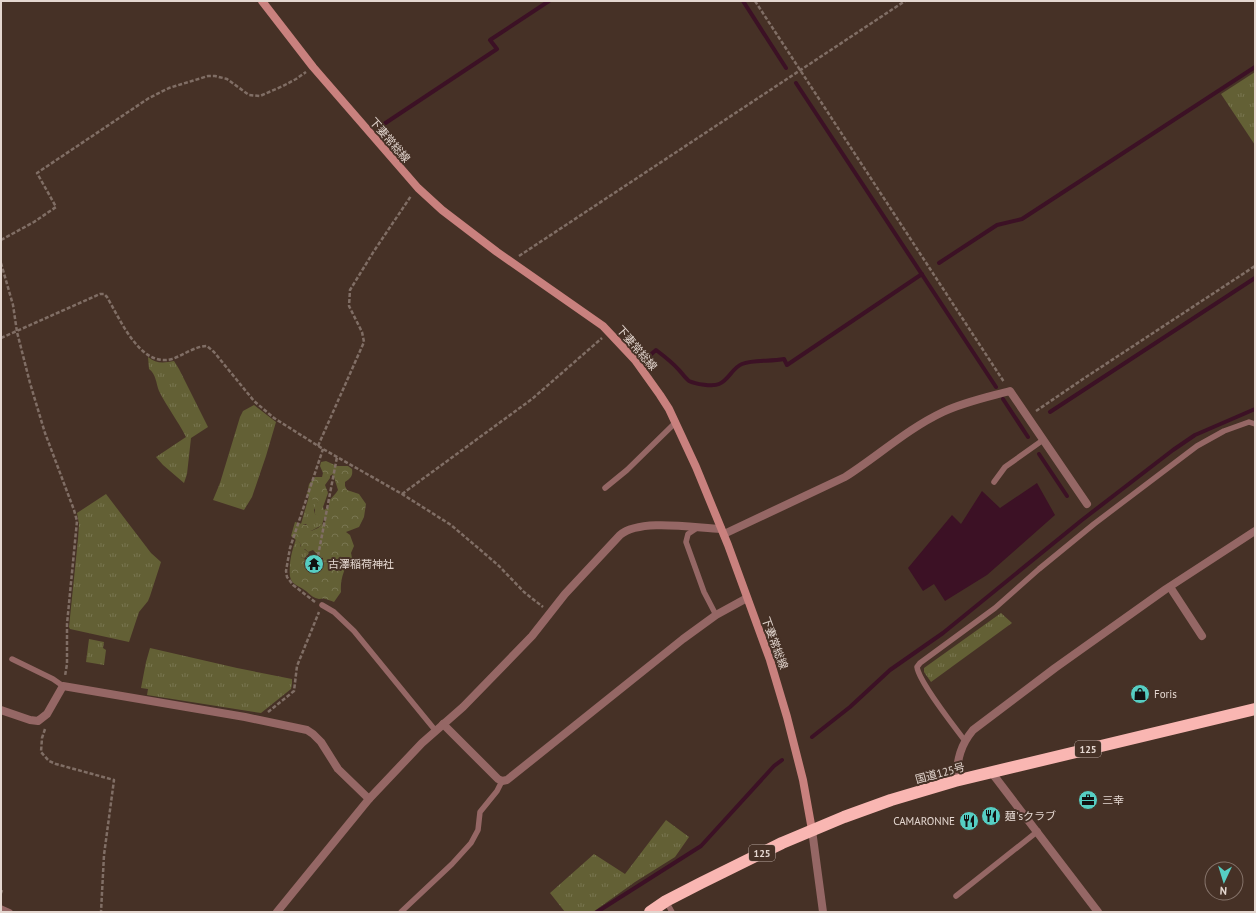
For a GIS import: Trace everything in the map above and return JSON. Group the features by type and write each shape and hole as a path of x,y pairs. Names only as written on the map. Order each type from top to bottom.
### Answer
{"highway":[{"name":"国道125号","path":"650,912 669,907 701,883 812,830 890,800 955,781 1255,709"}],"main road":[{"name":"下妻常総線","path":"262,1 313,67 418,188 442,210 510,261 603,326 650,379 676,422 696,467 723,532 747,598 782,697 803,780 812,830"}],"street":[{"path":"277,912 369,799 435,730 463,707 532,636 570,588 626,530 660,526 697,528 723,532 845,476 913,429 942,413 967,403 1010,391 1086,504"},
{"path":"955,781 958,760 965,741 973,730 1055,668 1170,587 1255,531"},
{"path":"1170,587 1202,636"},
{"path":"443,724 502,781 512,778 650,665 716,615 747,598"},
{"path":"1,710 30,720 38,721 43,718 63,686 299,728 313,734 321,742 338,768 369,799"},
{"path":"992,773 1098,912"},
{"path":"812,830 823,912"}],"lane":[{"path":"605,488 676,422"},
{"path":"965,741 917,671 917,667 920,663 995,608 1039,569 1094,524 1197,446 1224,432 1249,422 1255,424"},
{"path":"994,482 1005,467 1043,440"},
{"path":"697,528 688,534 686,542 704,592 716,615"},
{"path":"322,605 334,612 354,631 435,730"},
{"path":"12,658 53,679 63,686"},
{"path":"401,912 452,864 471,843 478,830 480,812 497,791 502,781"},
{"path":"956,896 1038,832"},
{"path":"1,908 10,912"}],"path":[{"path":"755,1 1010,391"},
{"path":"510,261 905,1"},
{"path":"1,240 34,222 56,207 37,173 149,98 170,88 208,76 227,79 249,95 260,96 296,79 313,67"},
{"path":"318,446 364,342 362,332 349,306 350,290 374,251 418,188"},
{"path":"1,263 13,305 17,332 45,434 77,521 67,624 66,672 63,686"},
{"path":"1027,417 1089,374 1255,266"},
{"path":"1,338 100,294 104,294 134,340 149,356 155,359 165,360 174,358 202,346 207,346 260,407 318,446 402,494 451,525 499,566 524,592 550,613"},
{"path":"402,494 532,399 610,333"},
{"path":"258,720 294,691 297,666 322,605 312,600 293,585 287,577 286,571 290,548 323,449"},
{"path":"318,556 337,457"},
{"path":"43,718 46,723 42,738 41,752 49,761 114,780 104,855 101,912"}],"green space":[{"path":"1255,72 1255,145 1221,94"},
{"path":"148,357 154,361 160,362 174,361 208,427 191,438 187,474 184,483 156,457 186,437 159,391 154,376 149,369"},
{"path":"254,405 276,422 252,497 244,510 213,500 220,483 240,417 243,411"},
{"path":"326,461 337,466 348,466 352,469 352,475 345,482 345,486 347,490 359,494 366,504 364,517 359,527 346,532 350,535 354,546 351,553 352,558 343,574 341,592 334,602 324,599 317,599 294,583 290,578 292,561 296,558 301,557 307,561 306,568 322,570 323,558 313,550 308,552 305,549 301,549 300,543 291,536 295,522 310,526 311,531 318,528 325,522 324,518 320,518 315,514 315,504 318,500 313,500 307,495 309,484 315,477 322,477 323,473 320,466 321,462","holes":["333,474 338,490 329,501 329,507 324,510 323,507 328,493 325,485 330,476"]},
{"path":"106,494 151,553 161,562 148,601 139,612 129,642 70,629 69,627 78,539 79,524 77,513"},
{"path":"309,496 313,500 318,500 314,510 315,514 324,518 322,525 311,531 306,524 301,524"},
{"path":"296,539 300,543 300,546 309,553 304,559 301,557 290,568 291,556"},
{"path":"1001,613 1012,623 931,682 924,672 924,668"},
{"path":"89,639 104,642 103,648 106,650 104,665 86,662"},
{"path":"150,648 292,679 291,689 261,713 147,695 148,689 141,688"},
{"path":"666,820 689,837 675,857 635,882 593,912 565,912 550,893 594,854 625,874"}],"shaded area":[{"path":"1037,483 1055,515 987,575 945,601 934,584 923,591 908,568 952,515 961,524 982,491 1000,508"}],"waterway":[{"path":"384,124 497,49 490,40 549,1"},
{"path":"743,1 786,68"},
{"path":"939,263 997,225 1022,219 1255,67"},
{"path":"796,83 996,387"},
{"path":"645,351 649,356 656,350 674,364 689,381 704,385 716,385 725,380 739,366 747,362 784,359 787,365 922,274"},
{"path":"1050,412 1255,278"},
{"path":"1003,399 1028,437"},
{"path":"812,737 850,707 890,670 943,633 1082,520 1173,450 1195,435 1255,409"},
{"path":"1039,454 1067,496"},
{"path":"597,912 701,846 774,766 782,760"}],"place":[{"name":"古澤稲荷神社","path":"314,564"},
{"name":"Foris","path":"1140,694"},
{"name":"三幸","path":"1088,800"},
{"name":"麺'sクラブ","path":"991,816"},
{"name":"CAMARONNE","path":"969,821"}]}
